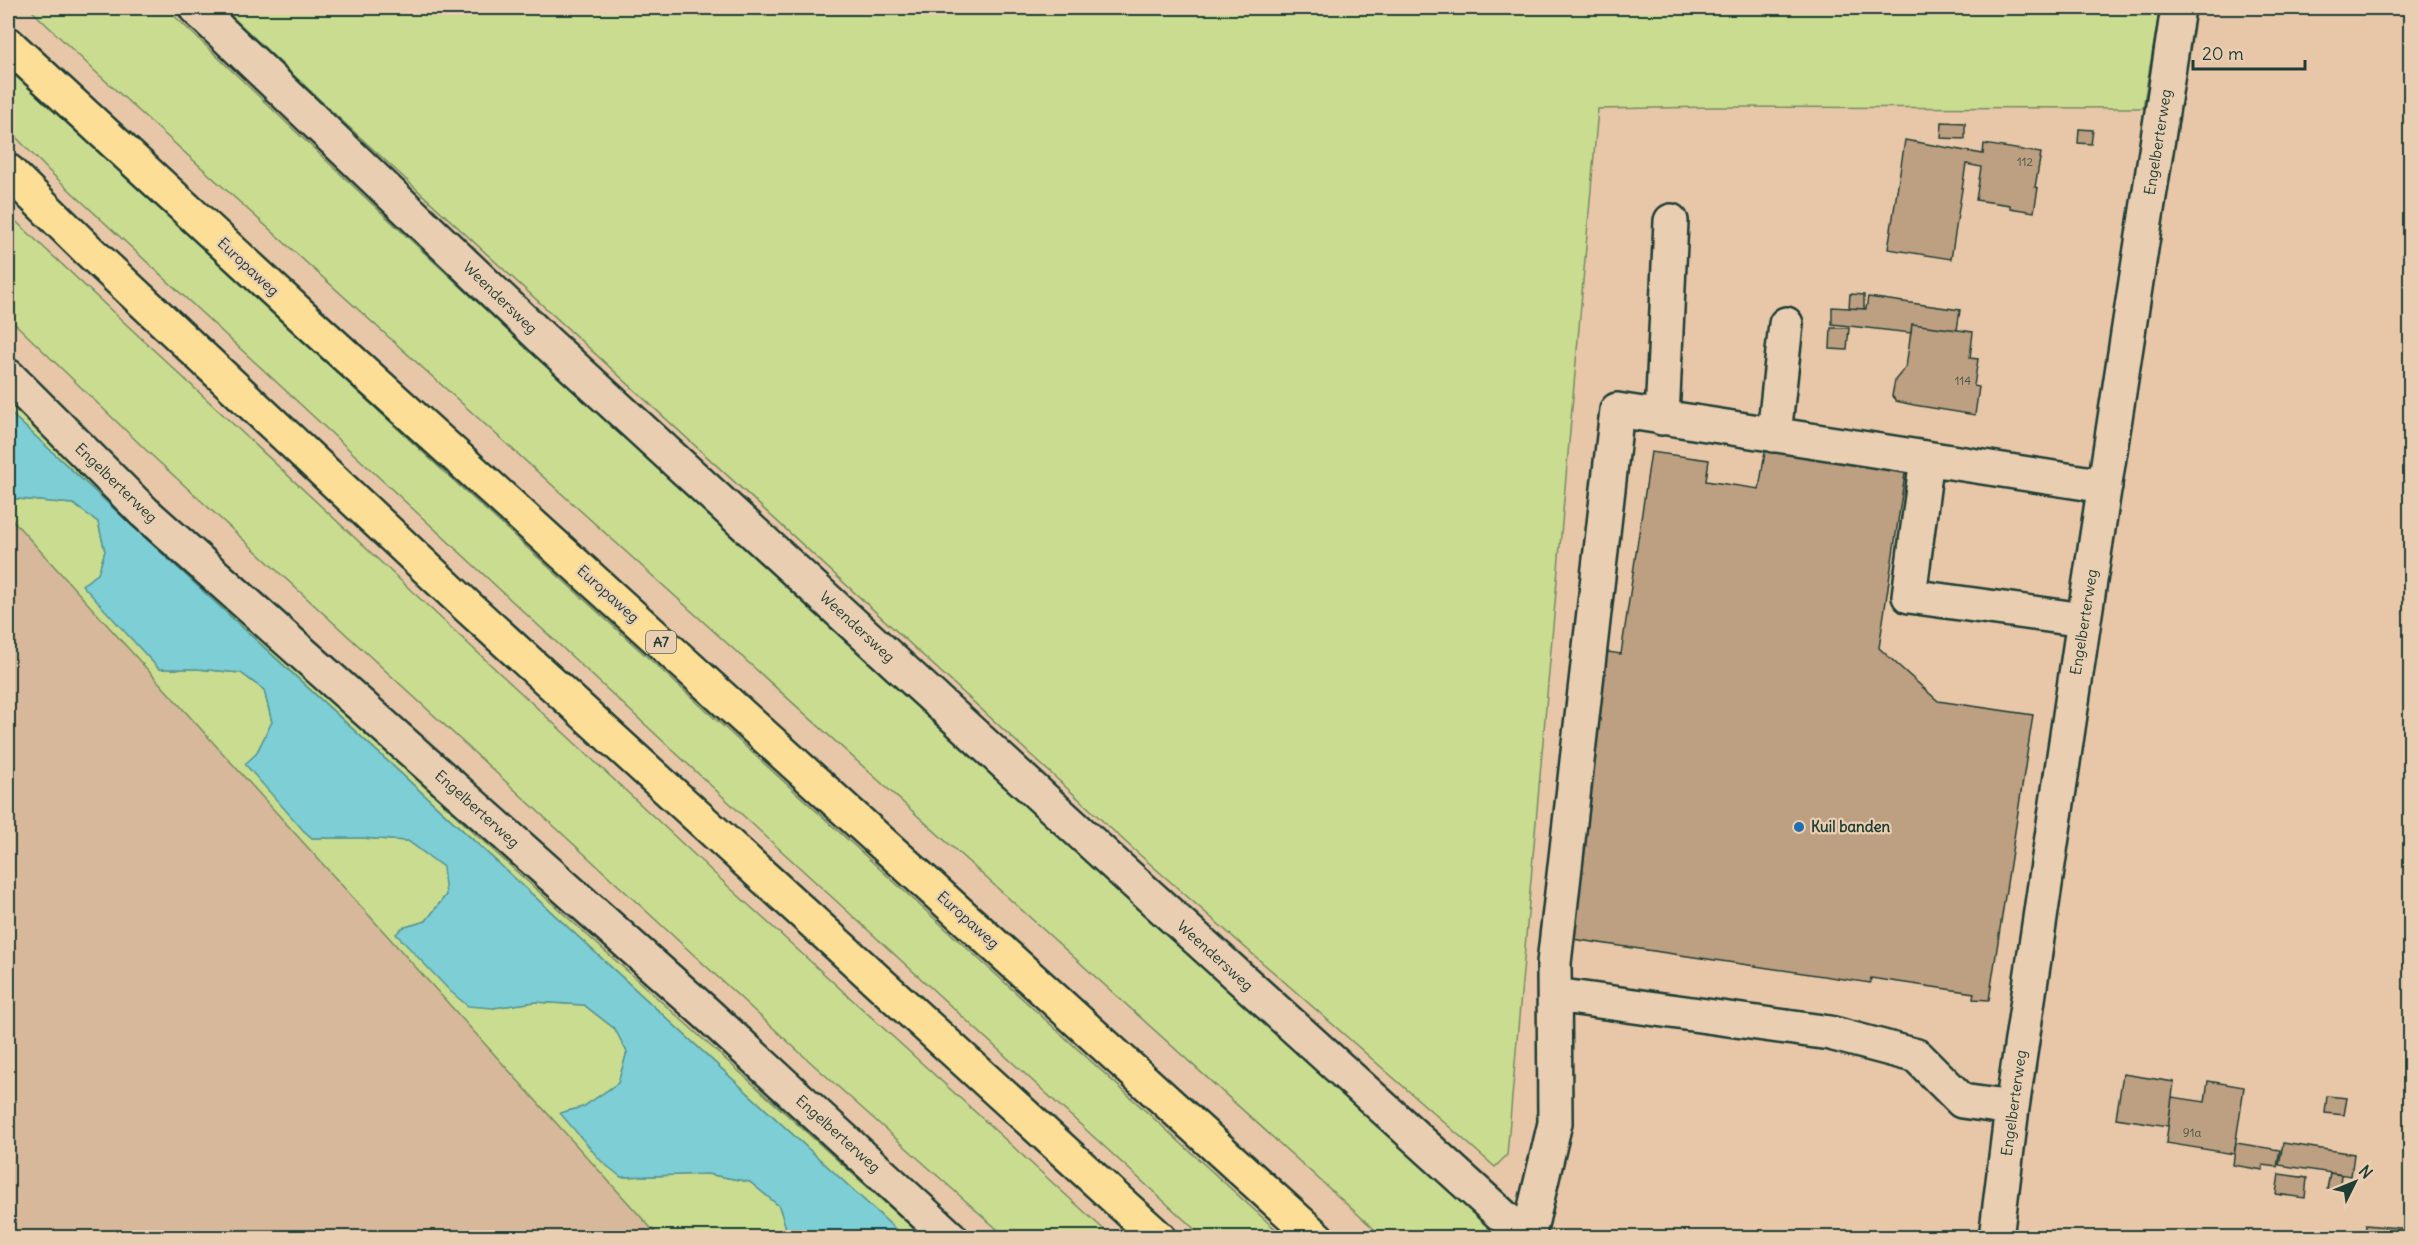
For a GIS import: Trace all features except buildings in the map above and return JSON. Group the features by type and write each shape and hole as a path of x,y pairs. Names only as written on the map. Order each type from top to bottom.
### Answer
{"highway":[{"name":"Europaweg","path":"8,45 314,327 1317,1238"},
{"path":"8,171 106,267 467,606 1159,1238"}],"street":[{"name":"Weendersweg","path":"196,8 542,338 1120,869 1528,1238"},
{"name":"Engelberterweg","path":"1996,1238 2012,1108 2084,620 2178,8"},
{"path":"1662,418 1671,221"},
{"path":"1774,435 1786,324"},
{"name":"Engelberterweg","path":"8,376 144,512 705,1012 951,1238"},
{"path":"1528,1238 1555,1123 1554,963 1617,410 2105,486"},
{"path":"1927,458 1909,596 2084,620"},
{"path":"1555,995 1830,1033 1917,1056 1962,1101 2012,1108"}],"shaded area":[{"path":"8,515 659,1237 8,1237"}],"green space":[{"path":"29,8 166,8 410,239 709,516 1511,1237 1383,1237 98,74"},
{"path":"223,8 2160,8 2143,108 1598,109 1507,1155 1495,1167 1132,848 337,116"},
{"path":"8,66 442,470 1284,1237 1203,1237 762,833 49,171 8,129"},
{"path":"8,214 730,888 1112,1237 1006,1237 797,1050 146,450 8,317"},
{"path":"8,397 261,629 475,834 923,1237 904,1237 8,411"},
{"path":"8,498 73,504 98,522 105,551 98,574 83,585 159,669 197,669 241,673 264,690 272,722 256,754 303,830 312,838 408,841 444,867 446,895 426,921 402,928 493,1008 535,1002 584,1005 615,1029 627,1052 618,1083 583,1107 561,1113 621,1177 707,1174 750,1182 779,1206 787,1231 784,1237 659,1237 8,515"}],"water":[{"path":"8,411 904,1237 784,1237 787,1231 779,1206 750,1182 707,1174 621,1177 601,1161 560,1113 583,1107 618,1083 627,1052 615,1029 584,1005 535,1002 493,1008 468,1006 451,992 396,934 402,928 426,921 446,895 443,867 408,841 312,838 303,830 245,764 256,754 272,722 264,690 241,673 197,669 159,669 82,585 98,574 105,551 98,522 73,504 8,498"}],"place":[{"name":"Kuil banden","path":"1799,827"}]}
